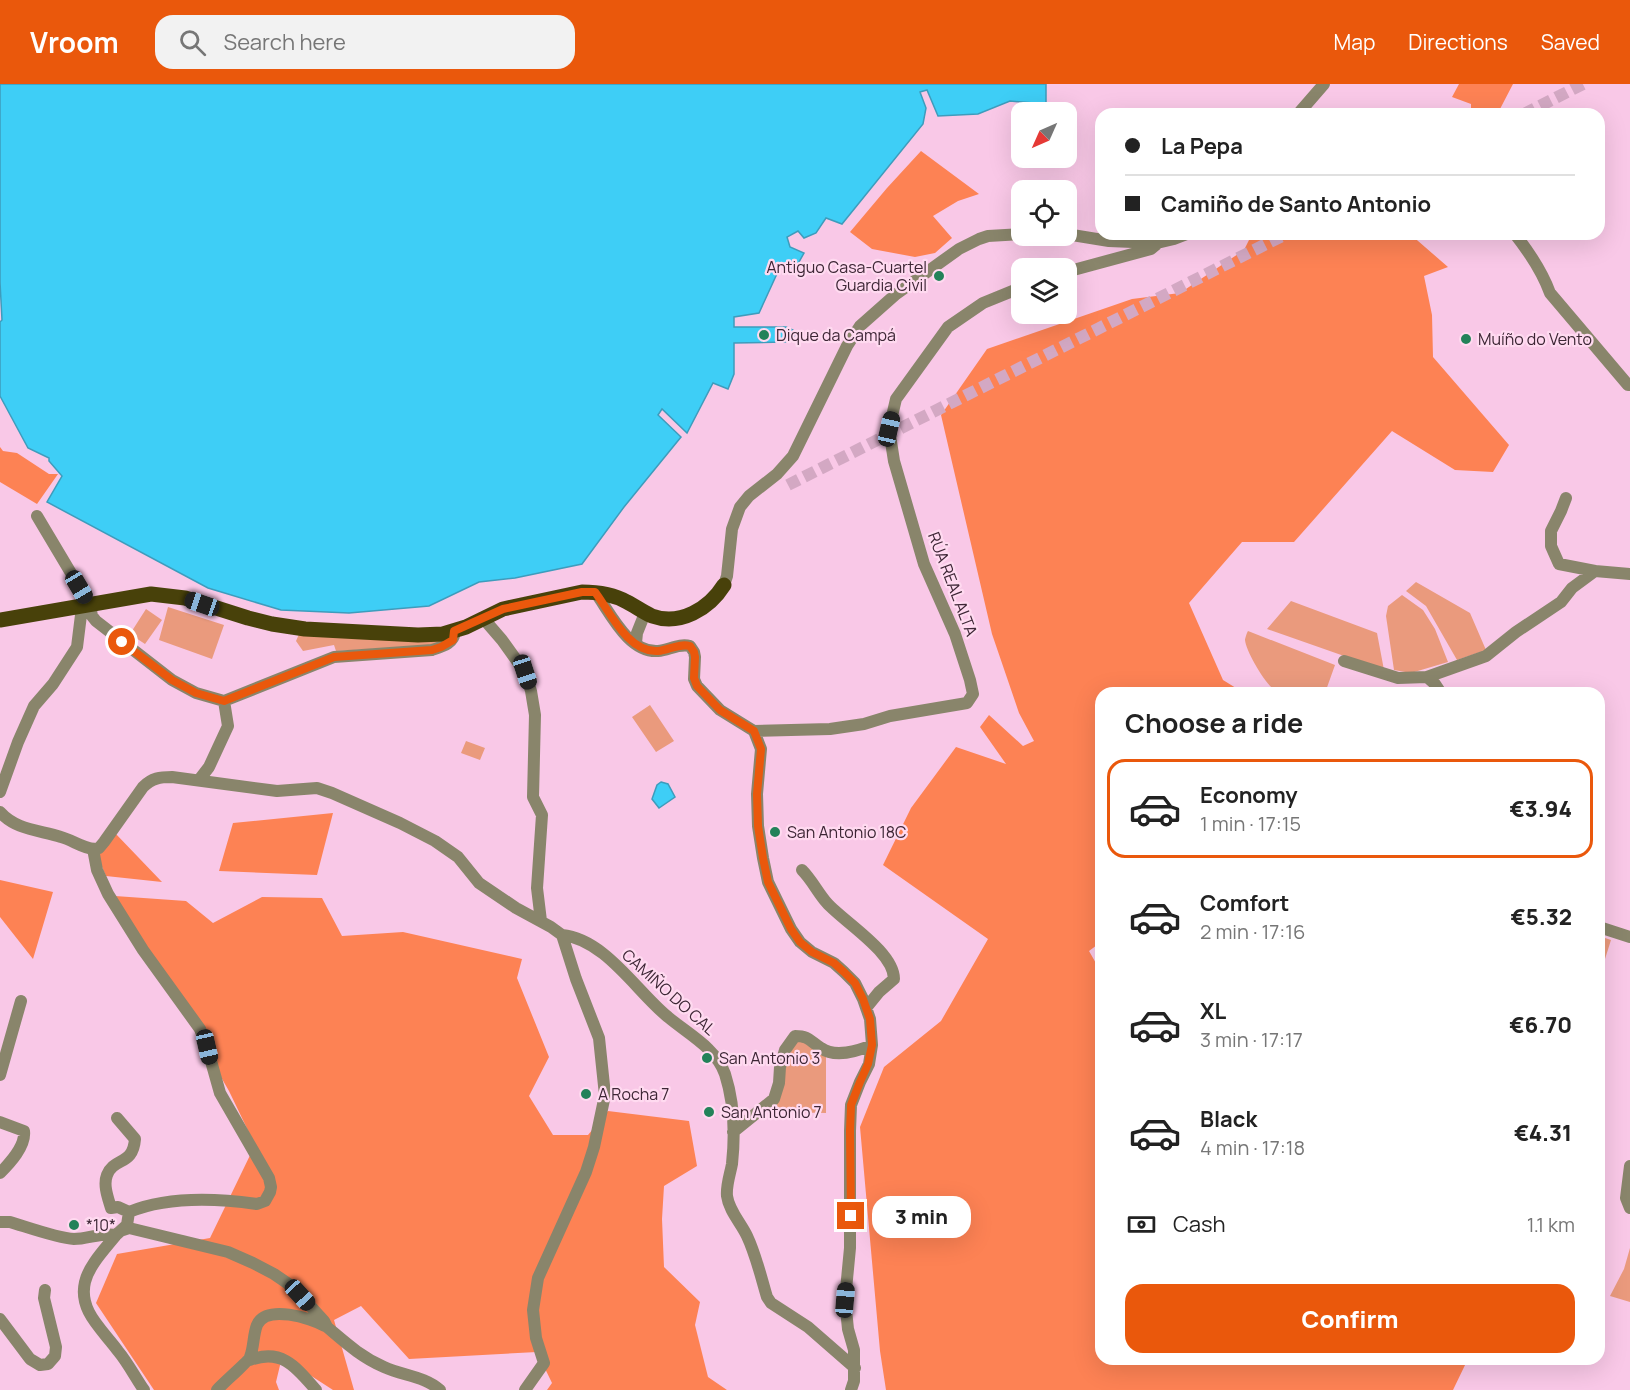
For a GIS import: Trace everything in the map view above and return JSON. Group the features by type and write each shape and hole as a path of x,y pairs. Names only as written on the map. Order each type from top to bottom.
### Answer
{"main road":[{"path":"0,620 152,594 185,598 248,618 305,629 418,635 443,634 513,606 574,593 595,592 621,599 655,617 681,617 692,614 706,605 724,585"}],"street":[{"path":"1303,108 1324,84"},
{"path":"724,585 732,530 740,507 749,496 777,474 793,456 847,346 860,326 895,295 959,249 980,239 1011,235"},
{"path":"1077,236 1095,239"},
{"path":"1103,240 1157,243 1170,240"},
{"path":"1520,240 1545,278 1550,293 1630,385"},
{"path":"1077,269 1151,249 1157,243"},
{"name":"RÚA REAL ALTA","path":"754,731 830,729 968,703 973,694 970,680 955,634 924,564 894,461 889,429 896,399 948,327 983,303 1011,292"},
{"path":"1566,498 1551,531 1551,546 1572,588"},
{"path":"37,516 96,621 172,680 196,693 224,701 334,657 432,650 453,640 454,631"},
{"path":"1559,564 1595,571 1630,574"},
{"path":"1344,661 1398,678 1426,677 1486,656 1516,632 1561,602 1572,588 1595,571"},
{"path":"595,592 617,626 646,650 663,650 681,645 690,646 695,657 694,678 697,686 720,710 754,731 761,749 757,794 758,826 768,882 795,937 812,952 834,963 855,983 870,1019 872,1045 868,1064 851,1105 850,1123 850,1248 845,1300 848,1329 854,1350 855,1368 851,1390"},
{"path":"0,792 34,706 53,684 77,647 86,606"},
{"path":"636,643 637,633 645,613"},
{"path":"483,618 525,672 531,692 535,715 533,797 542,815 537,888 541,921"},
{"path":"1426,677 1437,687"},
{"path":"199,780 209,767 228,726 224,701"},
{"name":"CAMIÑO DO CAL","path":"93,849 99,848 104,842 150,780 172,777 277,791 317,788 400,823 435,841 458,857 479,883 516,908 562,935 588,944 604,955 667,1017 687,1031 720,1063 729,1092 733,1132 732,1165 727,1198 748,1238 767,1297 771,1303 808,1327 855,1368"},
{"path":"0,812 17,826 63,837 93,849 97,870 108,894 143,950 200,1029 220,1093 265,1171 271,1186 270,1192 265,1201 257,1204 202,1199 143,1207 129,1212 118,1207 111,1208 106,1190 107,1174 134,1150 135,1138 117,1118"},
{"path":"802,870 828,904 868,939 893,972 894,979 866,1008"},
{"path":"1605,929 1630,937"},
{"path":"525,1390 544,1363 536,1338 533,1310 538,1278 586,1172 605,1095 599,1038 562,935"},
{"path":"0,1075 21,1000"},
{"path":"733,1132 774,1099 785,1050 795,1036 808,1038 821,1049 831,1052 853,1052 872,1045"},
{"path":"0,1122 19,1128 24,1131 25,1137 20,1148 0,1173"},
{"path":"1630,1166 1626,1197 1630,1209"},
{"path":"129,1212 127,1226 94,1264 86,1280 84,1292 86,1305 93,1320 119,1352 144,1390"},
{"path":"0,1222 9,1222 71,1239 120,1232 129,1228 228,1252 274,1274 293,1287 327,1327"},
{"path":"0,1319 30,1359 40,1365 48,1364 55,1356 56,1347 44,1298 45,1290"},
{"path":"250,1360 256,1325 261,1319 275,1314 295,1316 327,1327 356,1353 387,1368 432,1382 440,1390"},
{"path":"217,1390 236,1371 261,1355 283,1359 305,1377 316,1390"}],"shaded area":[{"path":"1459,84 1513,84 1501,108 1471,108 1471,104 1452,97"},
{"path":"921,151 979,194 958,201 933,216 952,238 935,253 915,257 872,249 850,232"},
{"path":"1249,240 1417,240 1448,267 1424,276 1432,315 1433,357 1509,445 1493,472 1455,470 1392,431 1294,542 1242,542 1189,603 1223,680 1234,687 1095,687 1095,946 1089,951 1095,962 1095,1365 1465,1365 1453,1390 886,1390 880,1351 860,1127 884,1067 941,1021 988,939 883,865 911,808 956,747 1006,764 980,727 989,715 1023,746 1034,741 1019,713 992,634 941,415 987,349 1060,324 1077,324 1077,318 1132,299 1180,293 1244,250"},
{"path":"0,447 3,451 17,453 49,474 58,474 37,504 0,482"},
{"path":"1416,582 1470,613 1486,650 1457,660 1426,606 1406,591"},
{"path":"1402,595 1423,610 1435,629 1448,662 1411,673 1394,670 1386,616 1388,606"},
{"path":"1291,601 1377,633 1384,670 1267,629"},
{"path":"168,607 224,625 212,659 159,640"},
{"path":"146,609 162,620 145,644 130,634"},
{"path":"1248,631 1335,665 1327,687 1271,687 1253,660 1245,640"},
{"path":"300,632 446,637 439,645 336,651 334,645 303,651 296,641"},
{"path":"650,705 674,741 656,752 632,717"},
{"path":"466,741 485,748 480,760 461,753"},
{"path":"333,813 317,875 219,871 233,823"},
{"path":"115,833 162,882 106,876 96,853"},
{"path":"0,880 53,892 33,959 0,917"},
{"path":"115,896 186,901 213,923 262,897 322,898 342,936 403,932 522,959 517,978 549,1057 529,1096 553,1135 588,1135 608,1111 689,1121 697,1166 664,1186 662,1219 664,1267 700,1302 695,1325 708,1377 727,1390 547,1390 552,1383 537,1352 409,1359 361,1306 334,1320 354,1390 333,1390 282,1357 276,1382 279,1390 154,1390 96,1303 117,1254 210,1238 255,1145 229,1091"},
{"path":"1605,938 1611,940 1605,959"},
{"path":"802,1039 826,1055 826,1113 778,1112 776,1097 791,1046"},
{"path":"1630,1248 1630,1302 1610,1296 1624,1269"}],"water":[{"path":"0,84 1046,84 1046,102 1010,101 978,114 938,116 927,90 920,92 926,108 923,124 842,224 826,218 816,233 804,238 798,231 787,237 790,247 804,253 794,271 781,265 759,313 734,317 734,327 786,327 793,330 795,335 791,340 785,342 734,343 734,374 728,389 713,383 687,433 662,409 658,415 681,437 624,507 582,564 515,578 479,582 429,606 349,613 281,610 208,588 47,502 62,476 49,458 28,448 0,396 0,322 2,320"},
{"path":"661,782 668,784 675,797 659,808 652,799 657,785"}],"tunnel":[{"path":"1536,108 1583,84"},
{"path":"788,485 1274,240"}],"place":[{"name":"Antiguo Casa-Cuartel Guardia Civil","path":"939,276"},
{"name":"Dique da Campá","path":"764,335"},
{"name":"Muíño do Vento","path":"1466,339"},
{"name":"San Antonio 18C","path":"775,832"},
{"name":"San Antonio 3","path":"707,1058"},
{"name":"A Rocha 7","path":"586,1094"},
{"name":"San Antonio 7","path":"709,1112"},
{"name":"*10*","path":"74,1225"}],"route":[{"path":"122,642 172,680 196,693 224,701 334,657 432,650 453,640 454,631 503,609 582,592 595,592 617,626 646,650 658,651 681,645 690,646 695,657 694,678 697,686 720,710 754,731 761,749 757,794 758,826 768,882 795,937 812,952 834,963 855,983 870,1019 872,1045 868,1064 851,1105 851,1216"}]}
